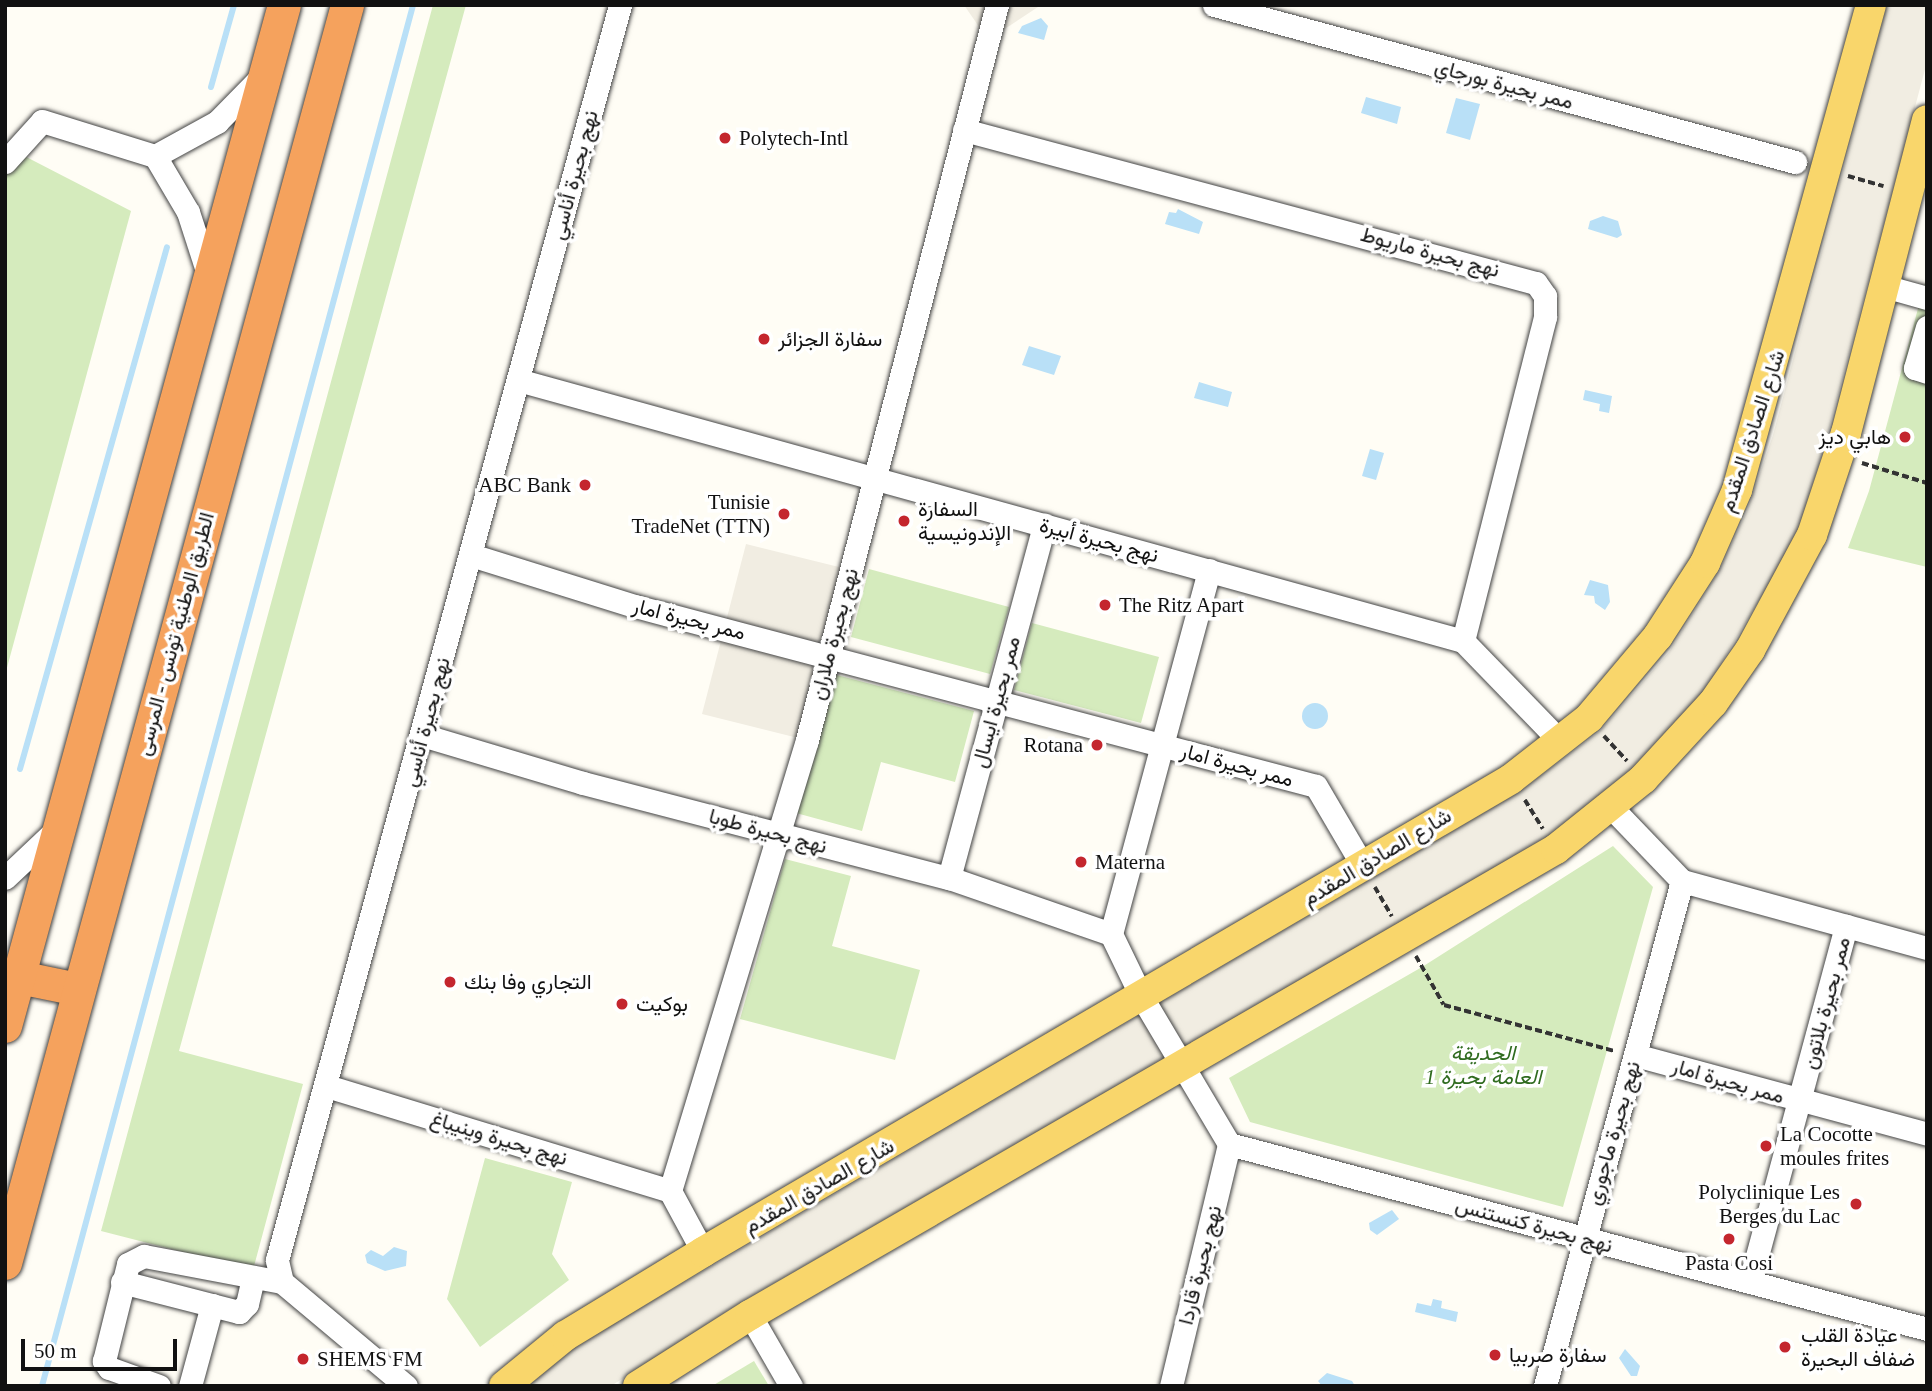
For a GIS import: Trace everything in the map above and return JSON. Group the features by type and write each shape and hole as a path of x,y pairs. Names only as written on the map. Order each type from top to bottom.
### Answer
{"highway":[{"path":"5,1026 12,975 60,825 284,5"},
{"name":"الطريق الوطنية تونس - المرسى","path":"5,1263 347,5"},
{"path":"12,975 78,989"}],"main road":[{"name":"شارع الصادق المقدم","path":"504,1386 565,1336 703,1252 975,1096 1140,994 1511,779 1589,718 1658,636 1705,563 1737,490 1829,171 1871,5"},
{"path":"638,1386 750,1315 1556,849 1612,808 1643,779 1699,720 1751,650 1812,535 1839,455 1927,120"}],"street":[{"name":"نهج بحيرة أناسي","path":"282,1282 277,1260 282,1235 327,1086 620,5"},
{"name":"نهج بحيرة ملاران","path":"670,1191 828,656 997,5"},
{"name":"ممر بحيرة بورجاي","path":"1214,5 1795,162"},
{"path":"155,156 216,122 265,71"},
{"path":"5,162 41,121 155,156 188,212 209,274"},
{"name":"نهج بحيرة ماريوط","path":"964,130 1536,283 1545,296 1545,317 1463,641"},
{"path":"1884,286 1927,298"},
{"path":"1927,327 1915,369 1927,372"},
{"name":"نهج بحيرة أبيرة","path":"518,380 1463,641 1561,741"},
{"name":"ممر بحيرة ايسال","path":"949,878 1044,525"},
{"name":"ممر بحيرة امار","path":"471,555 635,606 1316,786 1363,866"},
{"path":"1209,570 1159,744 1111,934 1140,994 1230,1144"},
{"name":"نهج بحيرة طوبا","path":"422,735 949,878 1111,934"},
{"path":"1612,808 1682,881 1927,948"},
{"path":"5,878 60,825"},
{"name":"نهج بحيرة ماجوري","path":"1545,1386 1682,881"},
{"name":"ممر بحيرة بلاتون","path":"1750,1282 1846,926"},
{"name":"ممر بحيرة امار","path":"1634,1055 1927,1134"},
{"name":"نهج بحيرة وينيباغ","path":"327,1086 670,1191"},
{"name":"نهج بحيرة كنستنس","path":"1230,1144 1927,1329"},
{"name":"نهج بحيرة قاردا","path":"1171,1386 1230,1144"},
{"path":"670,1191 703,1252"},
{"path":"159,1386 108,1368 104,1361 128,1264 144,1256 253,1279 282,1282 406,1386"},
{"path":"122,1282 212,1305 244,1310 253,1279"},
{"path":"190,1386 212,1305"},
{"path":"750,1315 791,1386"}],"path":[{"path":"1829,171 1909,192"},
{"path":"1839,455 1927,483"},
{"path":"1589,718 1643,779"},
{"path":"1511,779 1556,849"},
{"path":"1363,866 1444,1005 1634,1055"}],"green space":[{"path":"433,5 466,5 179,1051 303,1084 253,1270 101,1231"},
{"path":"5,146 131,211 5,675"},
{"name":"هابي ديز","path":"1927,275 1927,567 1848,548 1869,491"},
{"path":"869,569 1009,607 990,674 851,637"},
{"path":"1032,623 1159,657 1141,723 1014,690"},
{"path":"833,674 974,711 955,782 881,762 862,831 796,813"},
{"name":"الحديقة العامة بحيرة 1","path":"1613,846 1653,887 1563,1207 1250,1122 1229,1078 1422,967"},
{"path":"785,859 851,876 832,946 920,970 895,1060 740,1019"},
{"path":"485,1158 572,1182 552,1254 569,1280 480,1347 447,1299"},
{"path":"754,1361 769,1386 712,1386"}],"shaded area":[{"path":"964,5 1041,5 988,40"},
{"path":"1887,5 1927,5 1927,62 1823,451 1799,527 1775,574 1702,695 1675,727 1609,792 1549,837 741,1302 611,1386 527,1386 569,1350 1519,792 1600,731 1669,652 1720,569 1747,511 1773,435"},
{"path":"746,544 847,569 802,739 702,714"}],"water":[{"path":"1041,18 1048,26 1044,40 1018,33 1022,26"},
{"path":"1366,97 1401,107 1397,124 1361,113"},
{"path":"1456,98 1480,104 1470,140 1446,133"},
{"path":"1178,209 1203,222 1199,234 1165,224 1169,212 1176,213"},
{"path":"1603,216 1618,221 1622,235 1617,238 1588,229 1590,221"},
{"path":"1029,346 1061,356 1054,375 1022,365"},
{"path":"1199,382 1232,392 1228,407 1194,398"},
{"path":"1585,390 1612,396 1609,413 1599,411 1600,404 1583,400"},
{"path":"1370,449 1384,453 1376,480 1362,476"},
{"path":"1590,580 1608,585 1610,602 1605,610 1595,603 1594,596 1584,595"},
{"path":"1315,703 1324,707 1328,716 1324,725 1315,729 1306,725 1302,716 1306,707"},
{"path":"1392,1210 1399,1219 1377,1235 1370,1230 1369,1223"},
{"path":"394,1247 407,1251 406,1266 385,1271 367,1263 365,1255 371,1250 383,1256"},
{"path":"1433,1299 1442,1301 1441,1308 1458,1312 1456,1322 1415,1312 1417,1303 1431,1306"},
{"path":"1625,1349 1640,1366 1637,1376 1631,1376 1619,1358"},
{"path":"1327,1373 1352,1381 1355,1386 1322,1386 1318,1381"}],"waterway":[{"path":"211,87 234,5"},
{"path":"42,1386 413,5"},
{"path":"20,769 167,247"}],"place":[{"name":"Polytech-Intl","path":"725,138"},
{"name":"سفارة الجزائر","path":"764,339"},
{"name":"هابي ديز","path":"1905,437"},
{"name":"ABC Bank","path":"585,485"},
{"name":"Tunisie TradeNet (TTN)","path":"784,514"},
{"name":"السفارة الإندونيسية","path":"904,521"},
{"name":"The Ritz Apart","path":"1105,605"},
{"name":"Rotana","path":"1097,745"},
{"name":"Materna","path":"1081,862"},
{"name":"التجاري وفا بنك","path":"450,982"},
{"name":"بوكيت","path":"622,1004"},
{"name":"La Cocotte moules frites","path":"1766,1146"},
{"name":"Polyclinique Les Berges du Lac","path":"1856,1204"},
{"name":"Pasta Cosi","path":"1729,1239"},
{"name":"عيادة القلب ضفاف البحيرة","path":"1785,1347"},
{"name":"سفارة صربيا","path":"1495,1355"},
{"name":"SHEMS FM","path":"303,1359"}]}
